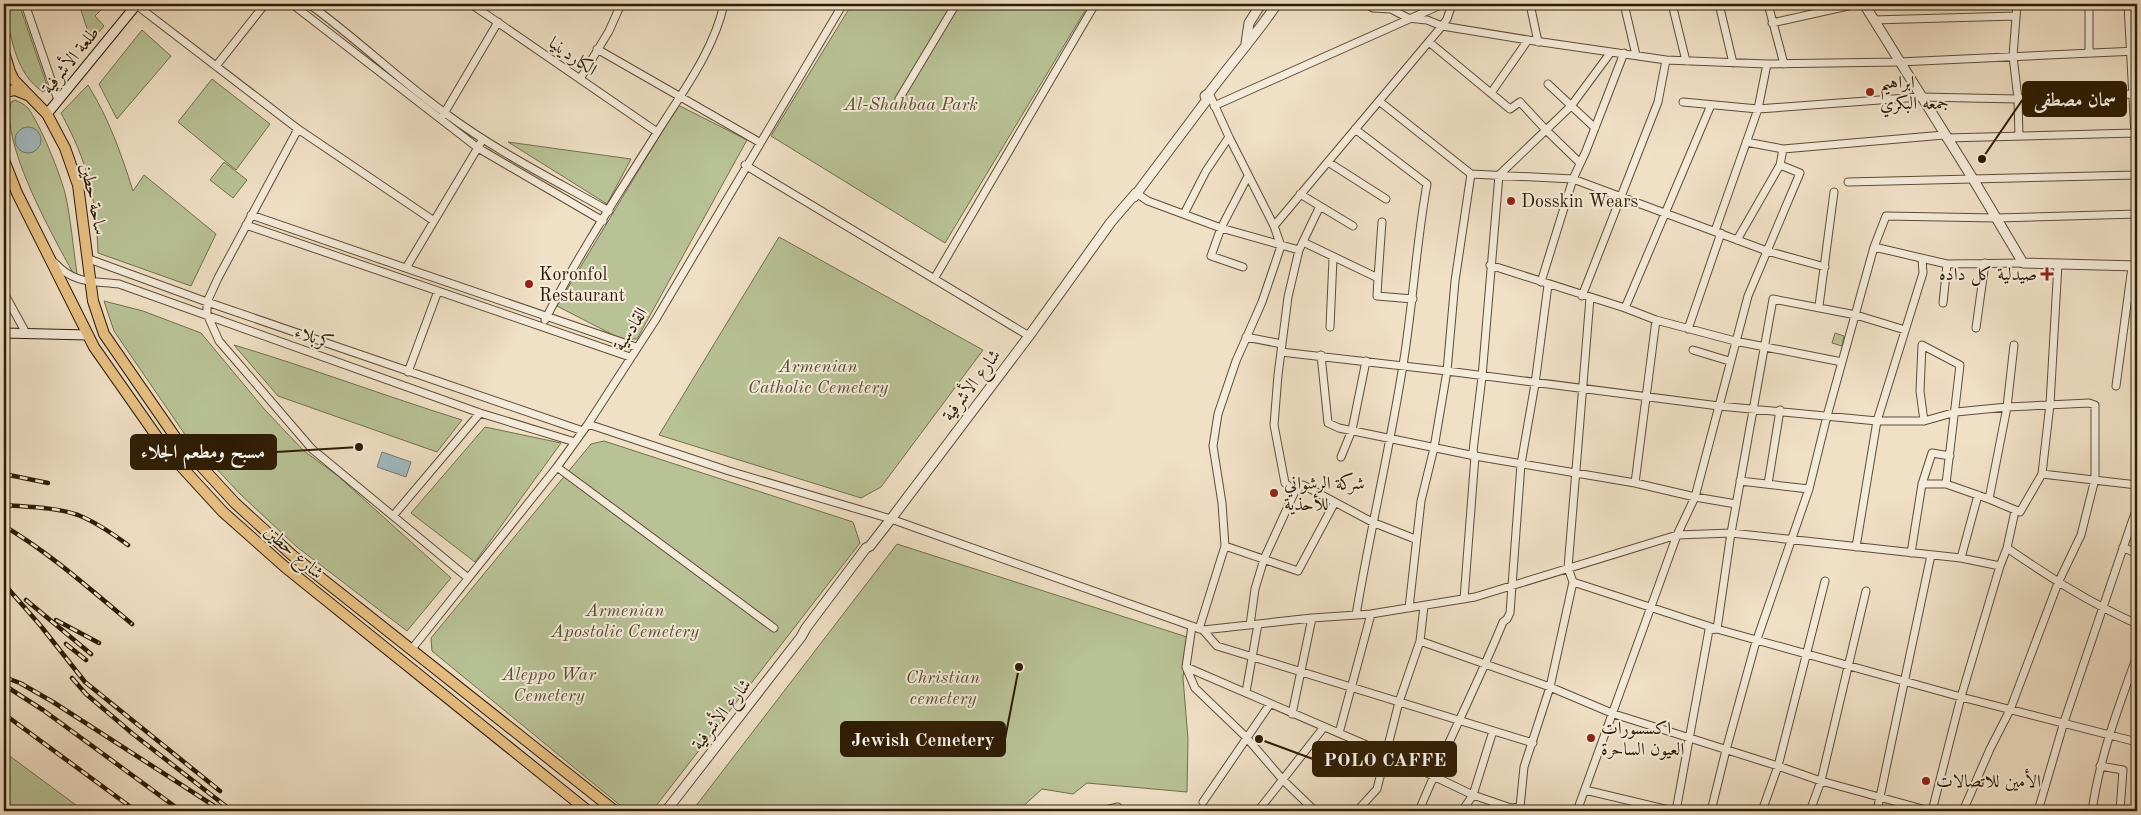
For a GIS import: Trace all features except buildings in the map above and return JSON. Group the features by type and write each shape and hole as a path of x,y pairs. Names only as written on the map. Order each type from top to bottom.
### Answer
{"main road":[{"name":"ساحة حطين","path":"4,52 10,72 47,114 65,148 78,185 89,259"},
{"path":"4,92 15,90 30,96"},
{"path":"4,160 17,193 48,255"},
{"name":"شارع حطين","path":"48,255 88,335 107,365 166,451 224,512 285,567 588,811"},
{"name":"شارع حطين","path":"89,259 94,300 104,334 178,442 234,503 292,555 615,811"}],"street":[{"path":"25,4 58,100"},
{"path":"136,4 298,129 434,221"},
{"name":"طلعة الأشرفية","path":"47,114 136,4"},
{"path":"216,66 265,4"},
{"path":"292,4 478,148 603,221"},
{"path":"309,4 337,24 445,113 483,139 609,211"},
{"name":"الكاردينيا","path":"472,4 657,132"},
{"path":"580,79 608,31 621,4"},
{"path":"542,326 609,211 680,97 718,29 724,4"},
{"name":"القادسية","path":"411,650 557,467 588,424 656,318 759,142 843,4"},
{"path":"899,99 956,4"},
{"path":"934,279 1095,4"},
{"name":"شارع الأشرفية","path":"1246,43 1249,23 1261,4"},
{"name":"شارع الأشرفية","path":"666,811 801,637 811,630 870,546 1111,222 1136,193 1174,142 1180,138 1201,108 1209,92 1246,43 1256,34 1277,4"},
{"path":"1366,4 1373,8 1391,9 1408,18 1427,20 1442,26 1666,60 1767,64 1899,62 2134,51"},
{"path":"1214,106 1443,4"},
{"path":"1274,226 1442,26 1447,19 1452,4"},
{"path":"1530,4 1538,42"},
{"path":"1624,4 1636,55"},
{"path":"1672,4 1686,61"},
{"path":"1719,4 1733,63"},
{"path":"1768,4 1784,64"},
{"path":"1772,23 1857,4"},
{"path":"1864,4 1920,97 1973,179 2022,263"},
{"path":"2017,4 2013,56 2018,98 2019,136"},
{"path":"2088,53 2089,4"},
{"path":"1848,182 2137,174 2132,94 2134,51 2128,4"},
{"path":"1873,20 2016,16"},
{"path":"440,120 498,22"},
{"path":"1491,93 1528,40"},
{"path":"1429,42 1510,109 1520,102 1580,163"},
{"path":"597,48 759,142"},
{"path":"1464,599 1475,456 1473,451 1482,377 1499,176 1571,106 1611,52"},
{"path":"1419,811 1503,622 1507,620 1510,614 1521,464 1535,384 1544,283 1572,179 1595,128 1624,54"},
{"path":"1582,296 1658,102 1666,60"},
{"path":"1688,329 1758,109 1767,64"},
{"path":"1548,84 1595,128"},
{"path":"1209,92 1229,137 1274,226 1281,246 1262,302 1246,337 1218,414 1213,446 1222,503 1225,546 1186,667 1195,688 1246,737 1283,780 1315,811"},
{"path":"1683,102 1758,109 1920,97 2018,98 2132,94"},
{"path":"1379,101 1471,174 1572,179 1768,251 1825,266"},
{"path":"1625,308 1711,105"},
{"path":"298,129 206,302 207,314 219,340 312,449 468,578"},
{"path":"1355,129 1427,184 1418,232 1413,299 1403,366 1372,522 1356,615"},
{"path":"1746,142 1782,150 1945,136 2135,133"},
{"path":"1184,214 1206,171 1229,137"},
{"path":"406,268 483,139"},
{"path":"1737,240 1780,165 1782,150"},
{"path":"1328,162 1386,199"},
{"path":"1577,811 1614,714 1677,535 1694,497 1748,296 1800,173 1780,165"},
{"path":"745,166 1028,336"},
{"path":"1408,608 1415,538 1421,502 1434,448 1447,371 1456,281 1471,174"},
{"path":"1243,267 1212,256 1221,228 1248,176"},
{"path":"1819,306 1834,192"},
{"path":"1136,193 1148,201 1221,228 1299,250"},
{"path":"1300,194 1353,226"},
{"path":"1295,491 1285,483 1274,425 1288,297 1299,250 1320,206"},
{"path":"1712,811 1726,750 1755,645 1758,641 1809,488 1874,247 1886,216 1996,218 2137,214"},
{"path":"251,215 636,347"},
{"path":"1382,222 1377,296 1413,299"},
{"path":"246,225 630,356"},
{"path":"1303,242 1378,278"},
{"path":"1874,247 1947,264 2022,263 2135,266 2116,386"},
{"name":"كربلاء","path":"48,255 70,276 91,281 119,284 480,413 575,442"},
{"path":"1330,327 1333,258"},
{"name":"كربلاء","path":"89,259 206,302 583,431"},
{"path":"1856,547 1877,421 1923,273 1922,259"},
{"path":"1976,328 1985,263"},
{"path":"1943,303 1947,264"},
{"path":"1922,484 1946,484 2020,512 2042,474 2050,404 2058,264"},
{"path":"1490,265 1688,329 1735,341 1842,362"},
{"path":"408,372 438,291"},
{"path":"4,293 26,333"},
{"path":"1186,667 1385,753 1473,795 1510,810 1521,809 1524,767 1550,687 1573,582 1568,568 1590,298"},
{"path":"1717,629 1731,533 1773,299 1856,314 1905,330"},
{"path":"1634,483 1656,320"},
{"path":"4,333 88,335"},
{"path":"1246,337 1282,348 1321,355 1482,377 1719,406 1780,410 1877,421 1924,421 1956,412 2050,404 2089,403 2095,406 2095,479 2081,534 2058,583 2010,710 1990,748 1964,811"},
{"path":"1924,421 1920,390 1922,345 1960,365 1956,412 1946,484"},
{"path":"1989,499 2007,407 2014,345"},
{"path":"1693,350 1729,361"},
{"path":"1321,355 1328,423 1434,448 1634,483 1694,497 1736,504"},
{"path":"1342,457 1352,430 1366,361"},
{"path":"1768,484 1780,410"},
{"path":"393,516 480,413"},
{"path":"588,424 729,471 891,519 1198,628 1371,614 1464,599 1677,535 1731,533 1961,558 2000,566"},
{"path":"1911,553 1922,484 1932,453 1950,456"},
{"path":"557,467 774,628"},
{"path":"2042,474 2137,485"},
{"path":"1740,481 1809,488"},
{"path":"1250,625 1255,589 1264,559 1295,491 1303,486 1372,522 1415,538"},
{"path":"1961,558 1978,495"},
{"path":"1225,546 1298,571 1335,502"},
{"path":"2038,811 2064,722 2137,507"},
{"path":"1420,641 1550,687 1614,714 1821,781 1931,811 1961,697 2007,548 2015,511"},
{"path":"2123,547 2137,554"},
{"path":"2007,548 2058,583 2137,624"},
{"path":"1877,811 1931,555"},
{"path":"1573,582 1758,641 1961,697 2137,742"},
{"path":"1762,811 1778,766 1825,582"},
{"path":"1810,811 1821,781 1866,591"},
{"path":"1357,811 1377,789 1399,702 1420,641 1424,606"},
{"path":"1339,733 1371,614"},
{"path":"1292,714 1312,618"},
{"path":"1246,692 1258,624"},
{"path":"1198,628 1217,646 1533,743"},
{"path":"1585,790 1674,811 1709,630 1717,629"},
{"path":"2092,811 2108,734 2137,656"},
{"path":"1202,802 1270,704"},
{"path":"1258,811 1324,727"},
{"path":"1462,811 1473,795 1494,731"},
{"path":"2100,766 2123,770 2120,811"},
{"path":"1100,811 1118,807"}],"green space":[{"path":"4,4 19,4 48,88 43,92 26,75 16,55"},
{"path":"79,4 107,4 95,16 104,26 91,41"},
{"name":"Al-Shahbaa Park","path":"852,4 1089,4 945,243 771,136"},
{"path":"142,30 171,56 117,119 99,84"},
{"path":"212,79 270,124 236,170 178,122"},
{"path":"88,85 114,137 133,191 144,175 216,234 191,286 98,253 93,197 89,181 78,148 61,113"},
{"path":"15,100 28,108 33,116 59,173 67,203 77,274 73,273 53,236 30,189 21,164 13,141 10,120 11,102"},
{"path":"678,105 747,140 637,339 621,339 557,306"},
{"path":"508,142 631,159 607,204"},
{"path":"224,162 247,180 233,198 210,180"},
{"name":"Armenian Catholic Cemetery","path":"779,237 983,350 881,487 861,498 659,435"},
{"path":"104,301 143,311 201,333 265,410 304,451 338,476 451,578 407,631 297,547 240,494 186,436 114,331"},
{"path":"1835,333 1844,336 1842,346 1832,343"},
{"path":"234,345 462,420 437,452 278,396"},
{"path":"485,427 561,443 475,562 411,513"},
{"name":"Armenian Apostolic Cemetery","path":"604,441 853,522 860,543 652,811 627,811 432,651 431,638 591,444"},
{"name":"Christian cemetery","path":"897,544 1187,637 1183,678 1188,739 1187,792 1087,783 1073,794 1042,789 1018,811 692,811"},
{"path":"4,751 84,811 17,811 4,802"}],"water":[{"path":"28,127 37,131 41,140 37,149 28,153 19,149 15,140 19,131"},
{"path":"382,452 411,462 406,477 377,467"}],"railway":[{"path":"4,474 48,483"},
{"path":"4,505 69,512 98,525 128,545"},
{"path":"4,526 54,560 132,624"},
{"path":"4,584 40,625 85,682 220,791"},
{"path":"26,600 91,654"},
{"path":"56,620 99,643"},
{"path":"66,644 86,660"},
{"path":"4,677 20,683 53,702 222,811"},
{"path":"72,678 86,694 133,734 232,811"},
{"path":"4,685 43,710 181,811"},
{"path":"4,714 136,811"}],"place":[{"name":"ابراهيم جمعه البكري","path":"1870,92"},
{"name":"سمان مصطفى","path":"1982,159"},
{"name":"Dosskin Wears","path":"1511,201"},
{"name":"صيدلية كل داده","path":"2047,274"},
{"name":"Koronfol Restaurant","path":"529,284"},
{"name":"مسبح ومطعم الجلاء","path":"359,447"},
{"name":"شركة الرشواني للأحذية","path":"1274,493"},
{"name":"Jewish Cemetery","path":"1019,667"},
{"name":"اكسسورات العيون الساحرة","path":"1591,738"},
{"name":"POLO CAFFE","path":"1259,739"},
{"name":"الأمين للاتصالات","path":"1926,781"}],"park label":[{"name":"Aleppo War Cemetery","path":"549,684"}]}
